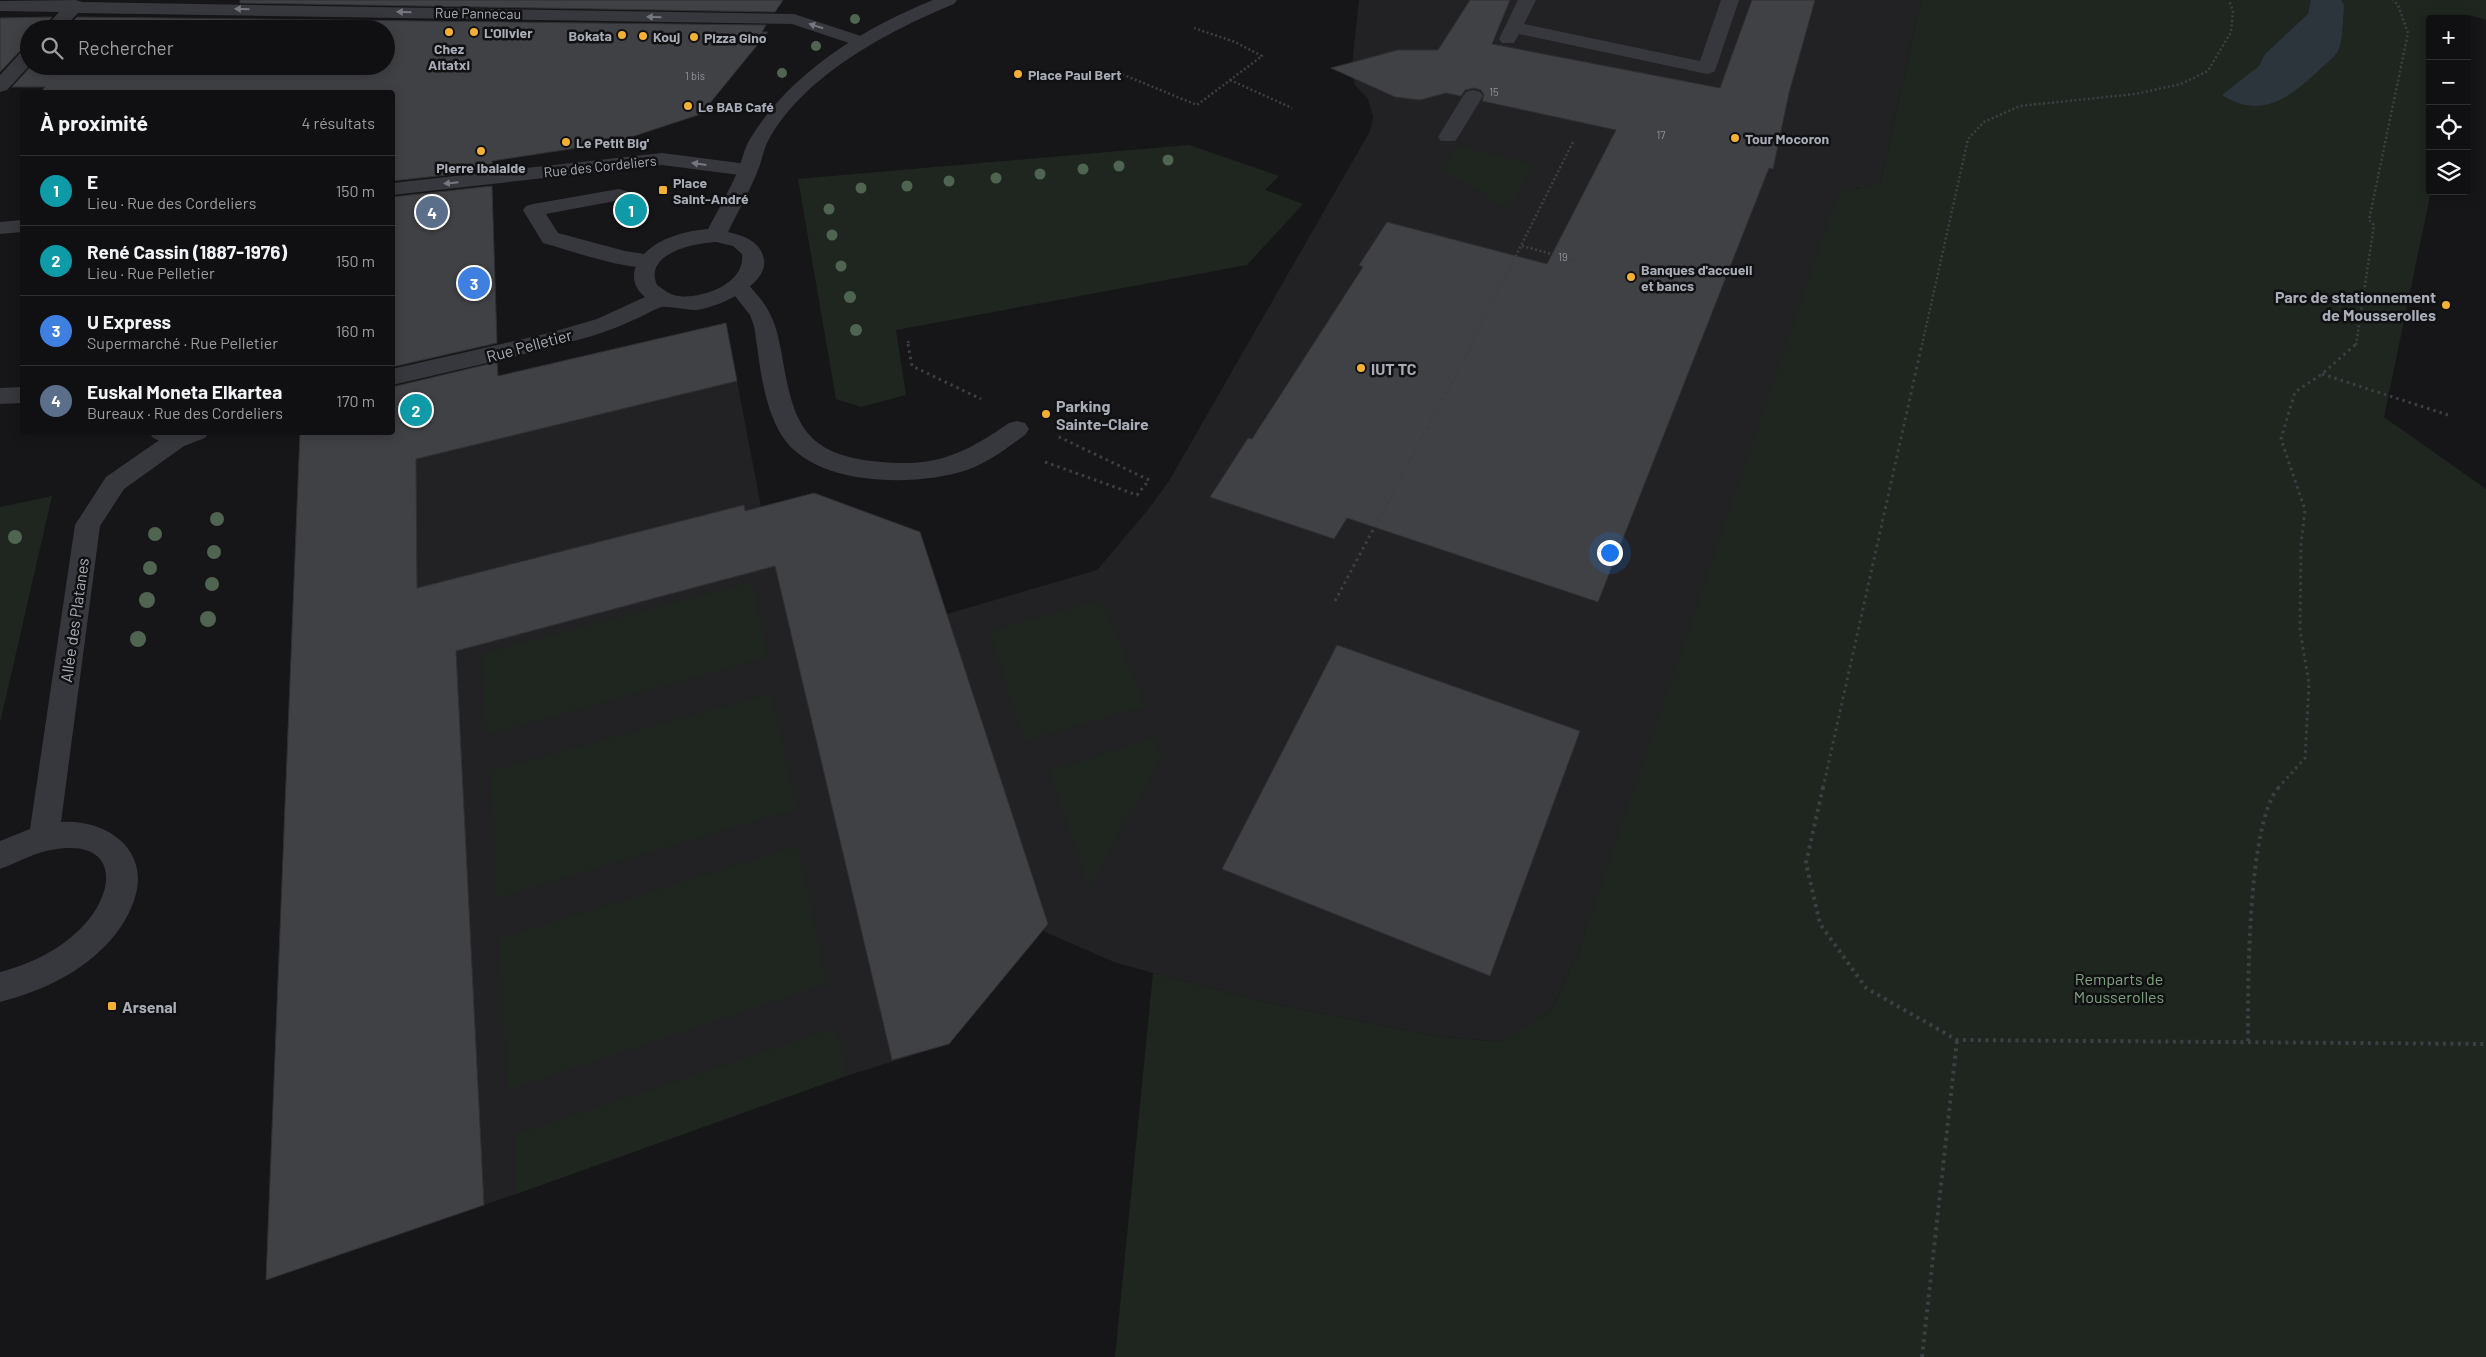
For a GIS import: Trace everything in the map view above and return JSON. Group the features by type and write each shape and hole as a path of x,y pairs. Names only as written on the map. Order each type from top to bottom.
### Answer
{"street":[{"path":"716,235 747,170 758,140 783,107 822,70 862,42 890,26 948,0"},
{"path":"1528,0 1511,34 1707,68 1730,0"},
{"name":"Rue Pannecau","path":"0,6 161,4 798,13 862,42"},
{"path":"62,20 76,5"},
{"path":"0,86 20,65"},
{"path":"1448,137 1473,96"},
{"name":"Rue des Cordeliers","path":"395,189 662,159 747,170"},
{"path":"619,195 533,210 550,238 625,258 649,261"},
{"path":"0,228 20,226"},
{"path":"716,235 732,238 746,244 753,253 754,264 750,276 738,287 721,297 700,302 680,303 661,299 650,292 644,283 644,272 649,261 661,250 677,241 696,236 716,235"},
{"path":"738,287 760,313 765,326 783,415 792,433 807,448 837,463 860,469 924,470 952,466 974,458 1017,429"},
{"name":"Rue Pelletier","path":"395,376 551,340 605,324 661,299"},
{"path":"0,396 20,395"},
{"name":"Allée des Platanes","path":"44,838 88,525 115,483 178,435"},
{"path":"0,856 16,847 44,838 77,834 104,842 119,859 122,884 112,913 88,942 55,967 17,984 0,987"}],"path":[{"path":"2229,0 2233,11 2231,32 2208,71 2181,84 2135,94 2020,106 1984,122 1968,139 1806,863 1820,924 1866,988 1957,1040 2486,1044"},
{"path":"2248,1041 2248,963 2258,856 2264,818 2275,791 2305,758 2308,720 2309,684 2300,630 2301,544 2305,510 2281,439 2295,392 2322,374 2356,345 2374,224 2369,220 2408,34 2398,5 2393,0"},
{"path":"1114,71 1197,104 1262,56 1235,42 1194,28"},
{"path":"1230,80 1292,108"},
{"path":"1335,601 1413,457 1522,246 1574,140"},
{"path":"1522,246 1578,261"},
{"path":"908,341 912,366 983,400"},
{"path":"2322,374 2450,416"},
{"path":"1053,434 1149,480 1137,494 1083,475"},
{"path":"1922,1357 1957,1040"}],"shaded area":[{"path":"1359,0 1921,0 1881,181 1872,188 1856,188 1579,950 1551,1011 1501,1042 1434,1036 1274,1004 1153,973 1114,962 1043,931 949,1044 846,1076 516,1194 266,1280 300,435 395,435 395,400 726,323 761,507 814,493 920,532 947,614 1097,570 1147,511 1169,481 1370,131 1373,117 1368,99 1355,85 1352,65"},
{"path":"2311,0 2341,0 2344,5 2341,42 2334,56 2297,89 2286,97 2274,102 2250,106 2222,95 2259,66 2265,54 2308,14"}],"green space":[{"name":"Remparts de Mousserolles","path":"1921,0 2486,0 2486,20 2471,15 2426,15 2426,195 2430,195 2384,417 2486,489 2486,1357 1115,1357 1153,973 1274,1004 1434,1036 1500,1042 1551,1011 1579,950 1837,196 1848,190 1869,187 1881,181"},
{"path":"1189,145 1279,176 1265,190 1303,204 1247,265 896,330 906,395 861,407 836,399 798,179"},
{"path":"1456,146 1534,164 1508,209 1443,170"},
{"path":"52,496 0,723 0,507"},
{"path":"752,582 768,657 486,735 481,654"},
{"path":"1102,600 1145,706 1025,741 989,631"},
{"path":"772,693 796,809 497,898 491,771"},
{"path":"1154,737 1162,757 1089,887 1050,771"},
{"path":"798,846 827,984 508,1090 499,939"},
{"path":"837,1028 846,1076 516,1194 515,1135"}],"building":[{"path":"240,0 783,0 775,12 240,3"},
{"path":"1470,0 1510,0 1492,44 1720,88 1752,0 1815,0 1789,93 1773,169 1769,168 1598,602 1347,518 1334,539 1210,497 1248,438 1252,439 1363,267 1359,265 1387,222 1547,264 1616,130 1482,101 1484,95 1481,90 1474,88 1465,90 1461,96 1446,93 1420,100 1395,97 1331,68 1398,50 1438,50"},
{"path":"52,17 50,20 20,20 20,51 0,72 0,18"},
{"path":"77,17 335,20 74,20"},
{"path":"395,21 766,25 762,32 768,32 701,114 616,142 492,161 492,170 395,181 395,90 43,90 45,87 12,87 23,75 395,75"},
{"path":"492,186 497,343 395,366 395,197"},
{"path":"726,323 737,381 416,459 417,588 744,505 745,511 814,493 920,532 1048,924 949,1044 892,1060 775,566 456,651 484,1205 266,1280 300,435 395,435 395,386 497,362 498,376"},
{"path":"1337,645 1580,731 1490,976 1222,869"}],"place":[{"name":"Chez Aitatxi","path":"449,32"},
{"name":"L'Olivier","path":"474,32"},
{"name":"Bokata","path":"622,35"},
{"name":"Kouj","path":"643,36"},
{"name":"Pizza Gino","path":"694,37"},
{"name":"Place Paul Bert","path":"1018,74"},
{"name":"Le BAB Café","path":"688,106"},
{"name":"Tour Mocoron","path":"1735,138"},
{"name":"Le Petit Big'","path":"566,142"},
{"name":"Pierre Ibaialde","path":"481,151"},
{"name":"Place Saint-André","path":"663,190"},
{"name":"E","path":"631,210"},
{"name":"Euskal Moneta Elkartea","path":"432,212"},
{"name":"Banques d'accueil et bancs","path":"1631,277"},
{"name":"U Express","path":"474,283"},
{"name":"Parc de stationnement de Mousserolles","path":"2446,305"},
{"name":"IUT TC","path":"1361,368"},
{"name":"René Cassin (1887-1976)","path":"416,410"},
{"name":"Parking Sainte-Claire","path":"1046,414"},
{"name":"Arsenal","path":"112,1006"}]}
